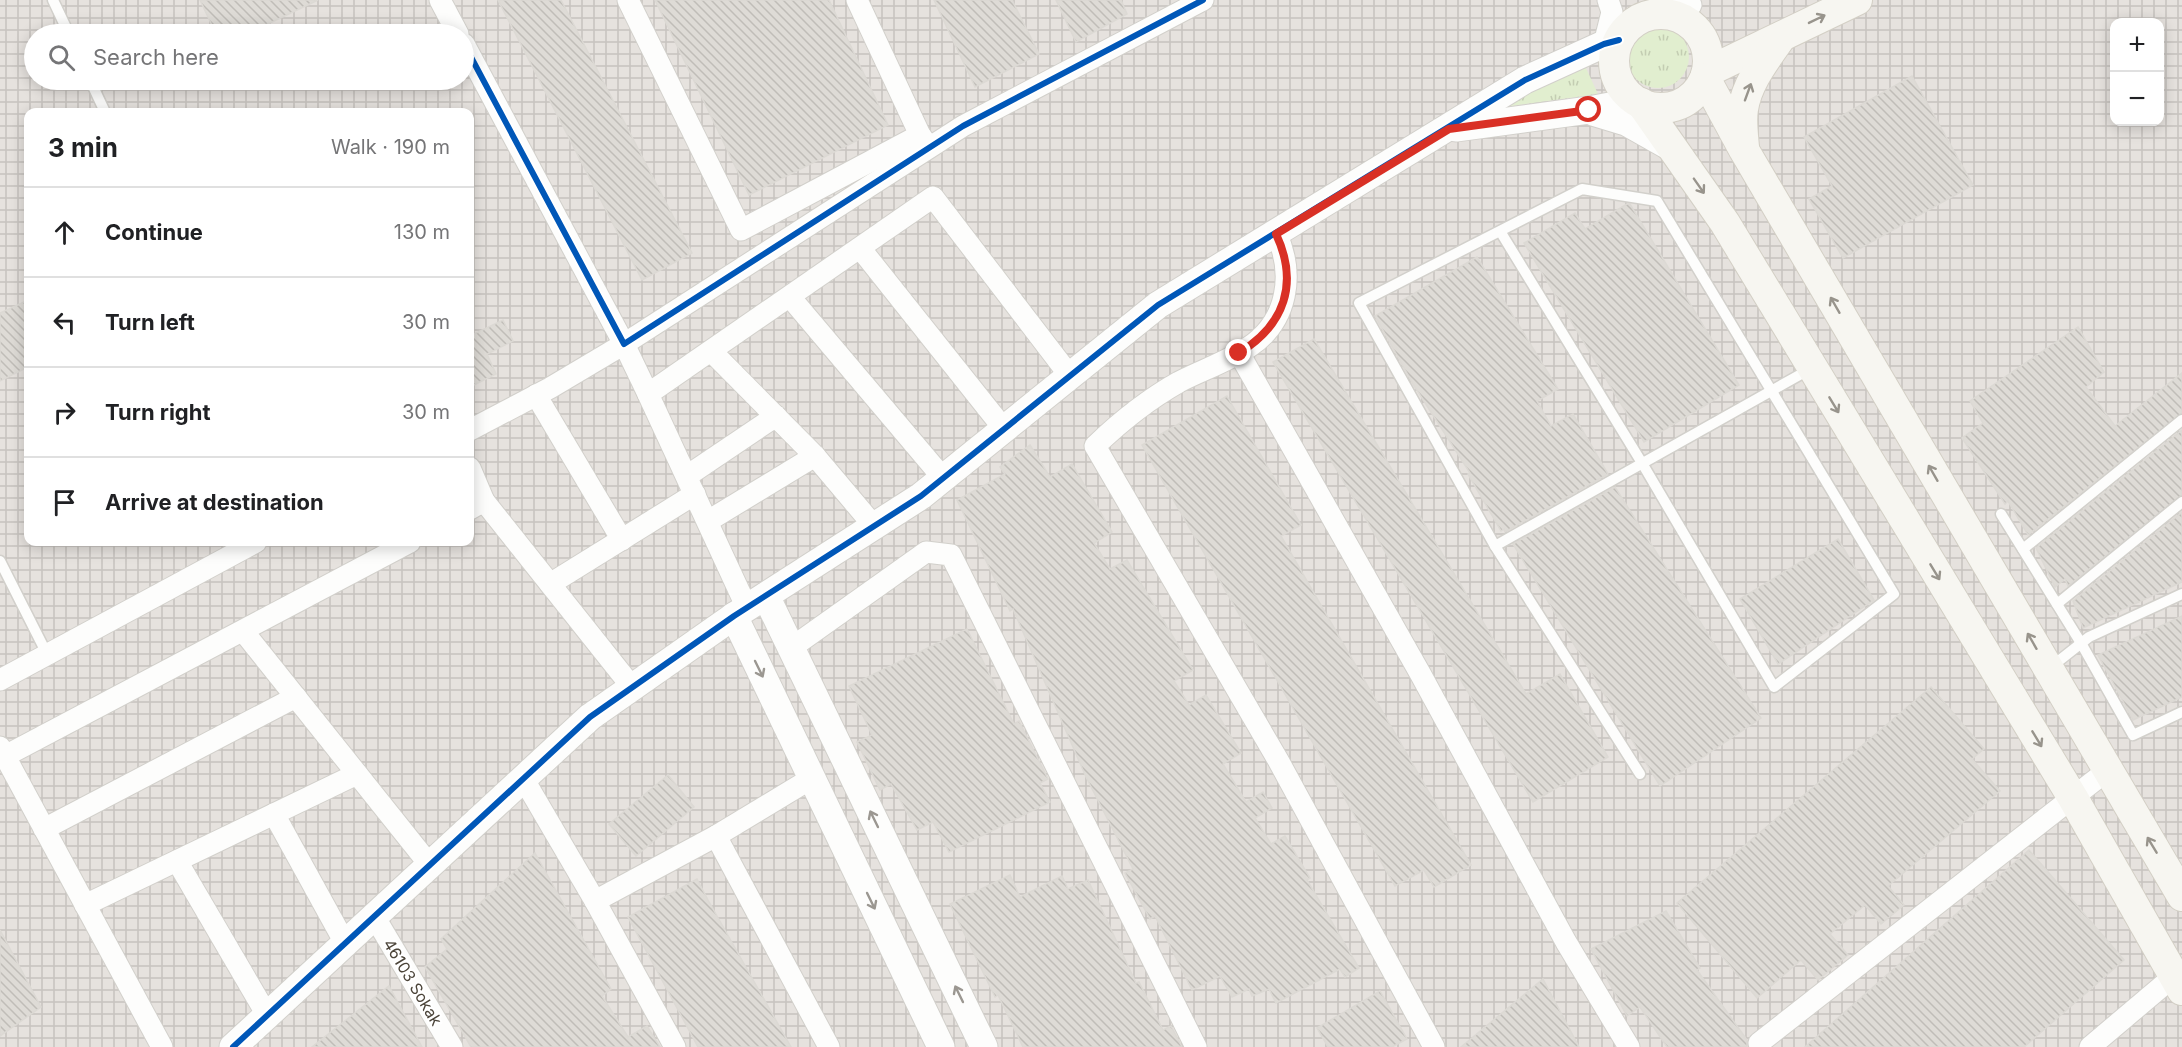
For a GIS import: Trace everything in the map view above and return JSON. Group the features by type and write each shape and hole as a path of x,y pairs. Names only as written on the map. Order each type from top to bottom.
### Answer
{"main road":[{"path":"1706,75 1857,0"},
{"path":"1639,102 1664,108 1679,105 1692,97 1706,75 1708,57 1705,42 1676,6 1613,26 1616,75 1624,90 1639,102 1725,223 2073,798 2178,983"},
{"path":"1744,150 1742,109 1758,69 1781,36"},
{"path":"1706,75 1744,150 2182,896"}],"street":[{"path":"440,0 453,24"},
{"path":"628,0 741,230 925,141 963,126 1203,0"},
{"path":"857,0 925,141"},
{"path":"233,1047 590,717 749,606 874,526 943,478 1158,305 1449,129 1613,26"},
{"path":"474,63 648,393 749,606 812,778 941,1047"},
{"path":"1449,129 1639,102"},
{"path":"1589,110 1626,122 1672,147"},
{"path":"474,428 624,344 925,141"},
{"path":"648,393 712,352 933,197 1070,376"},
{"path":"1276,234 1287,270 1284,299 1271,326 1239,353 1179,382 1133,410 1095,446 1278,760 1434,1047"},
{"path":"860,248 1004,429"},
{"path":"790,297 943,478"},
{"path":"712,352 815,456 874,526"},
{"path":"1239,353 1420,675 1566,942 1629,1047"},
{"path":"536,395 622,540"},
{"path":"550,584 622,540 776,416"},
{"path":"708,521 815,456"},
{"path":"474,489 477,505 550,584 632,687"},
{"path":"0,680 249,546"},
{"path":"162,1047 2,751 243,631 402,546"},
{"path":"791,648 926,552 951,555 1196,1047"},
{"path":"749,606 791,648 984,1047"},
{"path":"243,631 429,864"},
{"path":"44,829 296,697"},
{"path":"1759,1043 2108,770"},
{"path":"85,905 357,774"},
{"path":"523,778 595,901 675,1047"},
{"path":"595,901 716,836 812,778"},
{"path":"274,814 345,943"},
{"path":"716,836 828,1047"},
{"path":"177,861 267,1015"},
{"name":"46103 Sokak","path":"374,916 452,1047"},
{"path":"2090,1047 2178,983"}],"lane":[{"path":"53,0 64,24"},
{"path":"95,90 103,108"},
{"path":"1500,231 1642,463 1774,687 1894,594 1657,201 1582,189 1359,303 1495,546 1640,774"},
{"path":"1495,546 1812,368"},
{"path":"2023,549 2182,420"},
{"path":"2057,604 2182,502"},
{"path":"2001,514 2081,643 2133,735 2182,712"},
{"path":"0,561 47,654"},
{"path":"2048,669 2081,643 2182,594"}],"shaded area":[{"path":"0,0 2182,0 2182,1047 0,1047"}],"green space":[{"path":"1658,26 1675,31 1680,35 1684,40 1689,57 1684,74 1680,79 1675,83 1658,88 1641,83 1636,79 1632,74 1627,57 1632,40 1636,35 1641,31"},
{"path":"1585,66 1598,94 1490,109"}],"building":[{"path":"200,0 318,0 268,24 211,24"},
{"path":"498,0 561,0 692,253 642,280"},
{"path":"655,0 829,0 888,125 749,195"},
{"path":"934,0 1012,0 1039,54 975,87"},
{"path":"1056,0 1121,0 1127,14 1076,42"},
{"path":"1912,76 1973,185 1843,258 1809,199 1832,186 1804,137"},
{"path":"1630,204 1739,385 1644,442 1524,243 1575,213 1585,229"},
{"path":"1477,257 1558,389 1537,401 1551,426 1573,414 1608,474 1505,532 1504,529 1501,531 1468,474 1470,473 1413,384 1375,316"},
{"path":"24,302 24,369 0,381 0,313"},
{"path":"503,320 513,341 487,354 496,374 474,385 474,334"},
{"path":"2078,327 2104,372 2086,387 2115,426 2182,373 2182,413 2028,535 2008,501 2005,504 1962,438 1983,423 1970,401"},
{"path":"1314,339 1526,694 1560,674 1608,757 1533,802 1273,362"},
{"path":"1227,396 1301,525 1281,536 1471,865 1434,887 1424,870 1395,886 1142,445"},
{"path":"2182,430 2182,495 2068,586 2065,579 2055,587 2036,548"},
{"path":"1030,445 1050,477 1072,464 1112,532 1094,543 1110,569 1127,560 1193,670 1174,681 1189,705 1206,695 1241,753 1223,764 1246,802 1263,792 1272,808 1255,818 1271,844 1285,836 1310,878 1307,880 1359,968 1345,977 1340,969 1276,1003 1269,989 1252,996 1249,989 1232,997 1220,976 1192,990 1155,916 1150,919 1125,873 1133,869 1086,777 1013,609 1010,611 957,500 1005,474 1000,467"},
{"path":"1615,487 1761,718 1660,786 1513,544"},
{"path":"2182,512 2182,582 2083,628 2073,601"},
{"path":"1838,539 1874,600 1778,664 1740,599"},
{"path":"2182,616 2182,697 2133,720 2098,655"},
{"path":"967,629 1014,724 1019,721 1048,779 1040,783 1050,802 949,852 933,822 917,830 891,784 880,790 857,742 872,735 849,686"},
{"path":"1931,687 1984,749 1972,759 2000,791 1888,886 1904,905 1881,924 1865,905 1830,934 1848,955 1818,980 1801,960 1757,998 1677,903"},
{"path":"668,775 694,807 636,856 609,824"},
{"path":"2029,850 2124,960 2024,1047 1805,1047"},
{"path":"535,853 611,989 602,996 628,1037 647,1026 660,1047 471,1047 425,967 447,949 441,939"},
{"path":"1010,875 1020,897 1062,876 1068,889 1088,880 1136,983 1139,982 1163,1030 1171,1026 1182,1047 1023,1047 998,995 995,997 950,904"},
{"path":"697,879 791,1047 698,1047 628,917"},
{"path":"1666,911 1700,968 1697,970 1747,1040 1747,1047 1667,1047 1640,1007 1627,1016 1591,949"},
{"path":"0,930 41,1007 0,1036"},
{"path":"1543,979 1579,1047 1461,1047"},
{"path":"389,986 422,1047 312,1047"},
{"path":"1380,991 1407,1039 1392,1047 1328,1047 1317,1028"}],"cycle path":[{"path":"474,63 624,344 963,126 1203,0"},
{"path":"233,1047 590,717 734,616 921,496 1158,305 1525,80 1604,44 1619,40"}],"route":[{"path":"1239,353 1251,346 1271,326 1284,299 1288,284 1287,270 1285,257 1276,234 1449,129 1589,110"}]}
